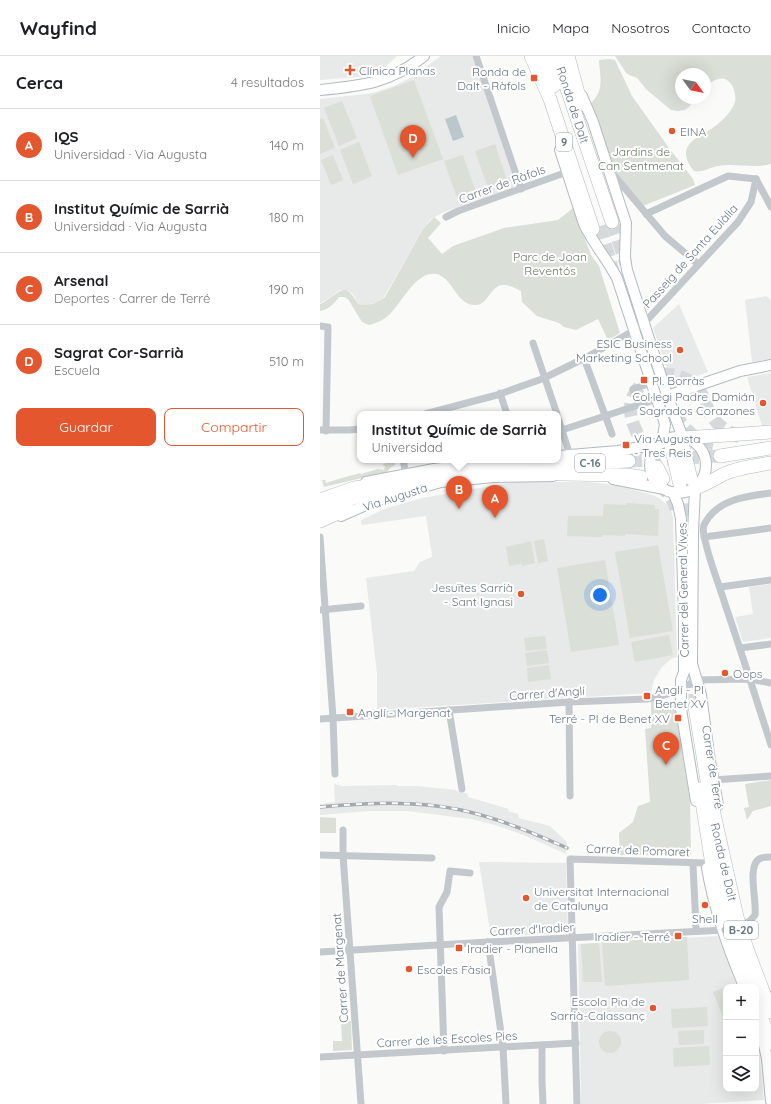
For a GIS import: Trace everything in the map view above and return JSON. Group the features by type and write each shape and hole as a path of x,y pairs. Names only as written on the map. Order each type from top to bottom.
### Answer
{"highway":[{"name":"9","path":"531,56 606,225"},
{"name":"Ronda de Dalt","path":"544,56 606,225"},
{"name":"Ronda de Dalt","path":"556,56 606,225"},
{"name":"9","path":"568,56 582,106 606,225"},
{"path":"678,485 675,443 703,435 771,432"},
{"path":"714,444 727,444 748,439 771,437"},
{"path":"720,456 771,448"},
{"path":"722,470 739,463 771,458"},
{"name":"C-16","path":"561,463 629,461"},
{"name":"C-16","path":"320,510 391,486 440,475 498,468 512,464 551,463"},
{"path":"657,467 678,485 708,484 725,474 742,468 771,463"},
{"path":"512,464 535,472 626,475 641,477"},
{"path":"320,500 348,490 371,485 391,486"},
{"path":"320,521 366,501 384,492 391,486"},
{"name":"Ronda de Dalt","path":"749,984 726,920 712,865 692,708 737,916 747,949 771,1012"},
{"path":"759,1010 771,1043"}],"street":[{"path":"320,90 351,87 384,80 405,70 424,56"},
{"path":"476,56 521,189"},
{"path":"531,56 584,224 589,235 612,268 617,278 665,424 675,443"},
{"path":"568,56 609,170 626,223 625,258 627,270 667,395 675,443"},
{"path":"609,170 665,236 698,264"},
{"name":"Carrer de Ràfols","path":"446,217 458,211 567,172"},
{"path":"646,214 728,176 756,179 771,207"},
{"name":"Passeig de Santa Eulàlia","path":"436,411 500,394 546,377 635,330 738,222 751,202 756,179"},
{"path":"324,327 323,431 357,429"},
{"path":"533,343 546,377 555,411"},
{"path":"584,358 612,434"},
{"path":"562,430 740,371 771,365"},
{"path":"638,403 633,389 645,384"},
{"path":"500,394 506,411"},
{"path":"561,427 570,455"},
{"path":"561,456 618,451 675,443 697,444 703,452 705,458 705,470 701,481 678,485 655,481 651,469 653,453 675,443"},
{"path":"404,463 406,474"},
{"name":"Via Augusta","path":"320,495 371,481 406,474 463,465 512,464"},
{"name":"Via Augusta","path":"320,526 374,501 441,482 512,476 582,476 678,485"},
{"name":"Carrer del General Vives","path":"678,485 693,533 692,664 696,680"},
{"name":"Carrer del General Vives","path":"678,485 678,504 681,519 684,622 684,672 681,690"},
{"path":"771,493 749,496 730,501 720,506 712,513 704,524 703,531 771,745"},
{"path":"704,537 771,528"},
{"path":"320,537 322,610 334,718 335,774"},
{"path":"720,587 771,580"},
{"path":"322,610 361,606"},
{"path":"740,648 771,644"},
{"path":"696,680 750,679 771,683"},
{"name":"Carrer d'Anglí","path":"320,719 569,702 647,699 681,690 696,680"},
{"name":"Carrer de Terré","path":"696,680 704,710 713,780 734,887 743,924 771,995"},
{"name":"Carrer de Terré","path":"681,690 681,709 714,906 743,984"},
{"path":"569,702 570,796"},
{"path":"450,710 462,789"},
{"path":"713,780 771,776"},
{"name":"Carrer de Margenat","path":"343,830 343,855 361,1104"},
{"path":"320,855 432,858"},
{"path":"743,924 752,920 755,915 753,869 755,864 761,858 771,857"},
{"name":"Carrer de Pomaret","path":"572,938 570,859 706,863"},
{"path":"693,865 696,927"},
{"path":"444,1051 439,907 447,892 450,872 470,873"},
{"name":"Carrer d'Iradier","path":"320,952 440,944 724,930 743,924"},
{"path":"572,938 577,1104"},
{"path":"488,942 503,1047 506,1104"},
{"path":"757,1020 766,1050 771,1101"},
{"name":"Carrer de les Escoles Pies","path":"320,1057 576,1043"},
{"path":"542,1045 543,1104"}],"shaded area":[{"name":"Clínica Planas","path":"320,56 397,56 376,73 358,77 320,80"},
{"path":"441,56 472,56 474,59 515,183 513,188 444,212 431,219 423,229 384,297 378,302 367,305 358,304 353,294 342,290 320,303 320,99 365,94 394,86 410,78"},
{"path":"456,115 464,137 453,141 445,119"},
{"path":"766,296 771,300 771,359 752,362 745,300"},
{"name":"ESIC Business Marketing School","path":"679,304 708,372 673,385 653,328"},
{"name":"Col·legi Padre Damián Sagrados Corazones","path":"771,373 771,428 763,429 747,377"},
{"name":"Jesuïtes Sarrià - Sant Ignasi","path":"515,482 587,482 616,485 652,495 659,498 667,505 673,517 677,657 671,659 662,667 654,680 651,693 377,710 377,674 366,578 414,571 420,562 432,557 432,555 426,516 362,525 361,520 387,508 422,498"},
{"path":"771,584 771,638 743,642 735,617 753,614 749,587"},
{"path":"334,784 343,786 418,786 455,790 468,794 468,797 509,809 508,811 518,814 519,818 550,826 567,842 566,854 526,836 495,825 471,819 407,811 370,811 320,815 320,804 335,802"},
{"name":"Universitat Internacional de Catalunya","path":"479,862 566,863 568,933 491,937"},
{"name":"Escola Pia de Sarrià-Calassanç","path":"718,936 736,984 723,984 723,1092 759,1092 759,1049 764,1100 702,1104 581,1104 578,944"}],"green space":[{"path":"615,56 771,56 771,164 758,166 724,165 700,171 694,171 690,165 686,156 688,146 694,139 712,129 720,122 730,111 735,102 733,87 727,80 720,79 711,82 711,68 675,68 675,104 691,104 685,110 678,111 671,110 647,90 637,78 627,74"},
{"name":"Jardins de Can Sentmenat","path":"599,60 615,60 632,96 693,179 695,185 643,206 614,171 590,104 595,99 600,89 601,79"},
{"path":"414,80 443,159 398,175 370,96"},
{"path":"342,101 357,138 339,146 324,108"},
{"path":"323,118 335,148 320,154 320,119"},
{"path":"359,142 372,176 353,184 340,150"},
{"path":"495,144 507,181 488,188 475,151"},
{"path":"333,155 343,180 331,185 321,160"},
{"path":"463,155 476,192 457,198 444,161"},
{"name":"Parc de Joan Reventós","path":"573,208 591,255 599,266 620,333 608,340 598,319 576,330 564,327 559,323 537,316 522,302 521,291 508,286 504,285 496,288 484,302 480,304 469,304 459,296 447,280 436,274 429,274 422,277 410,288 390,314 383,320 369,325 362,322 348,299 344,297 339,297 331,306 320,311 320,304 344,290 348,291 353,296 358,304 372,304 385,297 423,229 434,217 441,223 428,238 442,254 453,246 504,228 558,220"},
{"path":"386,463 395,463 395,465 387,472 324,487 322,480 326,480 325,482 327,483 360,473 378,469 384,470 385,466 382,465"},
{"path":"627,503 655,505 655,509 659,509 658,536 625,534 625,536 603,535 602,537 567,536 568,516 603,516 604,504 626,505"},
{"path":"544,539 548,561 538,563 534,541"},
{"path":"531,541 535,563 522,566 520,558 521,564 509,566 506,547"},
{"path":"658,545 673,631 630,638 615,552"},
{"path":"605,560 619,645 571,652 557,568"},
{"path":"669,635 673,655 635,662 631,642"},
{"path":"545,636 547,649 526,651 524,638"},
{"path":"547,650 549,663 527,666 525,653"},
{"path":"549,665 551,679 528,682 527,668"},
{"path":"651,702 674,702 690,801 691,855 620,855 619,833 633,822 638,806 650,802 645,729 651,728"},
{"path":"771,780 771,806 753,811 747,820 744,808 749,807 745,784"},
{"path":"320,817 336,818 336,833 320,833"},
{"path":"687,937 689,980 605,986 602,942"},
{"path":"599,943 602,982 583,982 581,944"},
{"path":"723,988 723,1017 713,992"},
{"path":"707,1007 708,1026 672,1028 671,1009"},
{"path":"351,1021 352,1050 333,1051 333,1041 342,1041 341,1022"},
{"path":"704,1030 704,1044 679,1045 678,1031"},
{"path":"606,1031 614,1031 621,1038 621,1046 614,1053 606,1053 599,1046 599,1038"},
{"path":"709,1046 710,1065 674,1067 673,1048"}],"tunnel":[{"path":"612,222 626,264"},
{"path":"600,226 613,271"},
{"path":"657,467 635,428 631,418 630,408 633,397 639,387 654,377 672,375 688,380 701,393 709,412 715,421 732,434 740,437"},
{"path":"675,413 686,429 696,437 714,444"},
{"path":"629,461 720,456"},
{"path":"641,477 663,488 671,497 676,509"},
{"path":"680,485 683,517"},
{"path":"695,675 695,707"}],"railway":[{"path":"320,807 390,803 443,807 475,813 528,831 567,848"}],"place":[{"name":"Clínica Planas","path":"350,70"},
{"name":"Ronda de Dalt - Ràfols","path":"534,78"},
{"name":"EINA","path":"672,131"},
{"name":"Sagrat Cor-Sarrià","path":"413,158"},
{"name":"ESIC Business Marketing School","path":"680,350"},
{"name":"Pl. Borràs","path":"644,380"},
{"name":"Col·legi Padre Damián Sagrados Corazones","path":"763,403"},
{"name":"Via Augusta - Tres Reis","path":"626,445"},
{"name":"Institut Químic de Sarrià","path":"459,509"},
{"name":"IQS","path":"495,518"},
{"name":"Jesuïtes Sarrià - Sant Ignasi","path":"521,594"},
{"name":"Oops","path":"725,673"},
{"name":"Anglí - Pl Benet XV","path":"647,696"},
{"name":"Anglí - Margenat","path":"350,712"},
{"name":"Terré - Pl de Benet XV","path":"678,718"},
{"name":"Arsenal","path":"666,765"},
{"name":"Universitat Internacional de Catalunya","path":"526,898"},
{"name":"Shell","path":"705,905"},
{"name":"Iradier - Terré","path":"678,936"},
{"name":"Iradier - Planella","path":"459,948"},
{"name":"Escoles Fàsia","path":"409,969"},
{"name":"Escola Pia de Sarrià-Calassanç","path":"653,1008"}]}
